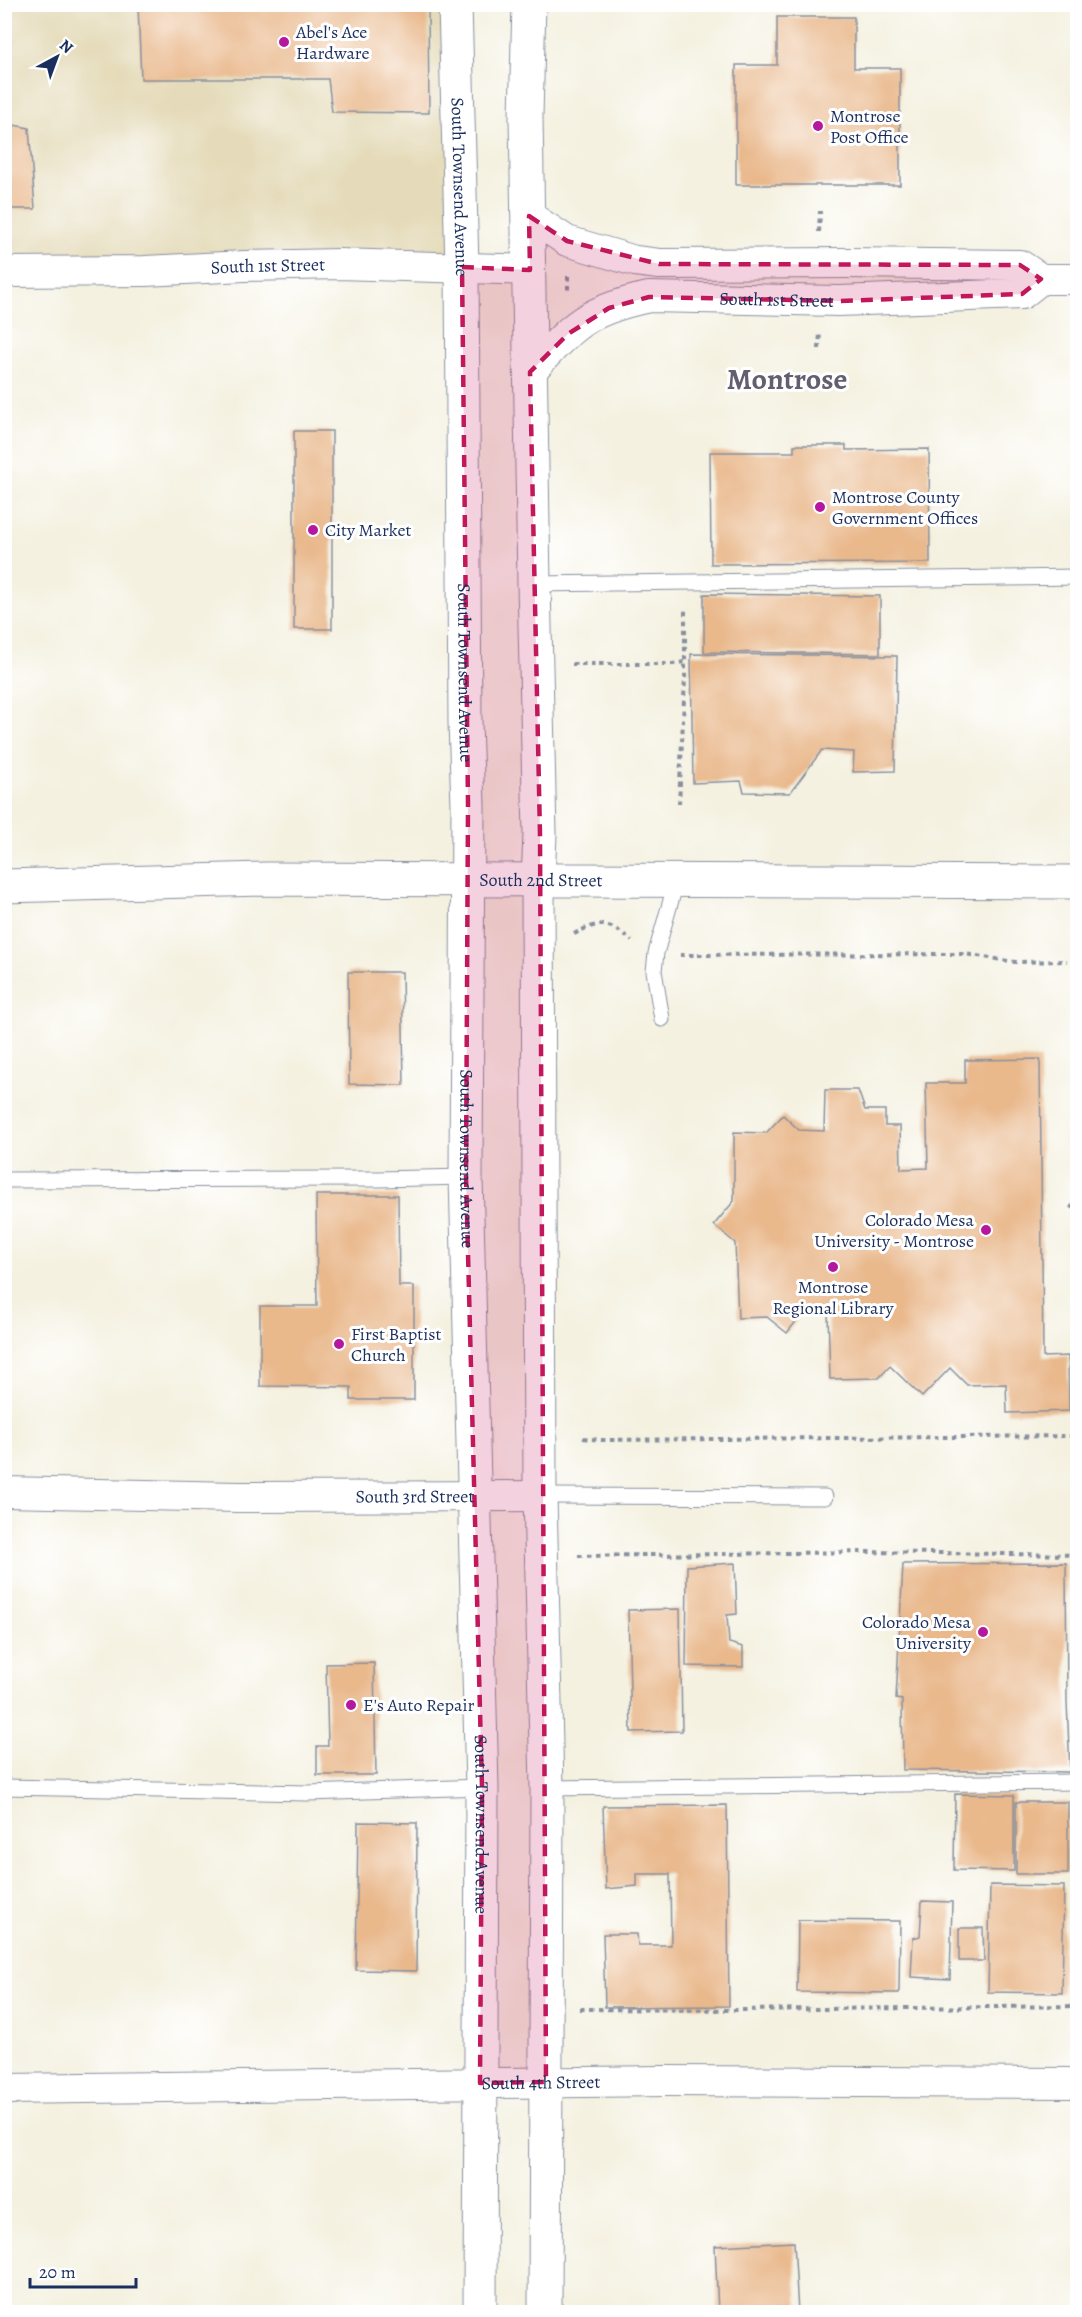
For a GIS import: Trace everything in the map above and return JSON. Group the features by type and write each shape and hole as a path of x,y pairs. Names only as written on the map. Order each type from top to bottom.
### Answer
{"main road":[{"name":"South Townsend Avenue","path":"455,4 462,267 465,723 468,805 466,1177 472,1497 482,1787 480,2313"},
{"path":"529,4 526,116 540,834 538,880 540,1496 547,1788 545,2313"},
{"name":"South 2nd Street","path":"4,886 267,879 1077,882"}],"street":[{"name":"South 1st Street","path":"529,216 567,241 635,261 659,264 1020,265 1041,279 1077,279"},
{"name":"South 1st Street","path":"4,272 145,271 339,264 530,270"},
{"name":"South 1st Street","path":"530,372 577,325 609,308 649,297 840,301 1022,294 1041,279"},
{"name":"South 3rd Street","path":"4,1492 238,1497 540,1496"},
{"name":"South 4th Street","path":"4,2089 546,2082 1077,2083"}],"lane":[{"path":"534,584 1077,577"},
{"path":"662,1019 654,971 656,953 677,879"},
{"path":"4,1180 466,1177"},
{"name":"South 3rd Street","path":"540,1496 825,1497"},
{"path":"547,1788 1077,1782"},
{"path":"4,1787 308,1793 482,1787"}],"path":[{"path":"568,270 568,299"},
{"path":"680,804 687,582"},
{"path":"572,664 684,663"},
{"path":"574,934 591,926 614,926 644,952 656,953 965,954 1015,962 1067,961"},
{"path":"1070,1206 1077,1210"},
{"path":"583,1438 601,1440 1074,1436 1077,1433"},
{"path":"578,1556 865,1552 1077,1555"},
{"path":"580,2009 736,2010 1077,2006"}],"highlighted area":[{"path":"529,216 567,241 659,264 1020,265 1041,279 1022,294 839,301 649,297 609,308 568,334 530,372 540,834 546,2082 480,2083 482,1787 466,1177 468,805 462,267 530,270"}],"shaded area":[{"path":"4,5 455,5 462,267 5,270"}],"building":[{"name":"Abel's Ace Hardware","path":"138,5 428,5 429,113 332,112 328,79 141,79"},
{"name":"Montrose Post Office","path":"777,17 854,17 854,68 900,68 900,185 736,185 736,65 777,65"},
{"path":"4,58 7,58 8,124 29,128 35,209 4,209"},
{"name":"City Market","path":"294,431 332,431 332,629 294,629"},
{"name":"Montrose County Government Offices","path":"794,445 846,445 846,450 929,449 930,563 711,564 710,452 794,452"},
{"path":"704,594 880,596 880,654 704,652"},
{"path":"691,654 897,656 895,771 853,772 854,752 822,750 790,793 744,792 741,781 693,783"},
{"path":"348,972 402,972 404,1085 349,1084"},
{"name":"Montrose Regional Library","path":"1040,1059 1043,1357 1068,1356 1069,1411 1007,1413 1006,1384 967,1385 950,1368 922,1397 890,1366 879,1378 830,1379 828,1313 802,1314 787,1333 767,1317 738,1318 735,1243 714,1225 734,1201 734,1132 766,1133 783,1115 799,1130 824,1131 825,1090 858,1090 865,1110 885,1110 885,1126 900,1126 901,1169 928,1168 926,1083 965,1083 965,1060"},
{"path":"316,1195 398,1195 399,1286 414,1286 414,1400 351,1400 351,1387 260,1386 260,1306 317,1306"},
{"path":"735,1563 737,1614 727,1615 729,1643 743,1647 743,1667 686,1666 687,1566"},
{"name":"Colorado Mesa University","path":"1066,1563 1070,1772 903,1770 902,1700 896,1699 903,1564"},
{"path":"680,1609 682,1731 631,1732 628,1610"},
{"name":"E's Auto Repair","path":"374,1663 376,1775 317,1775 317,1746 328,1746 326,1664"},
{"path":"955,1794 1014,1795 1014,1871 954,1870"},
{"path":"1016,1802 1068,1802 1068,1874 1016,1874"},
{"path":"727,1805 729,2006 605,2007 603,1934 637,1934 638,1945 671,1945 670,1874 637,1874 637,1886 606,1889 603,1806"},
{"path":"358,1822 417,1823 416,1971 356,1970"},
{"path":"990,1885 1064,1886 1062,1993 988,1992"},
{"path":"922,1901 952,1902 950,1979 911,1977 913,1938 920,1936"},
{"path":"798,1920 900,1921 899,1993 797,1992"},
{"path":"959,1928 983,1928 984,1961 959,1961"},
{"path":"794,2242 798,2312 718,2312 715,2246"}],"place":[{"name":"Abel's Ace Hardware","path":"284,42"},
{"name":"Montrose Post Office","path":"818,126"},
{"name":"Montrose County Government Offices","path":"820,507"},
{"name":"City Market","path":"313,530"},
{"name":"Colorado Mesa University - Montrose","path":"986,1230"},
{"name":"Montrose Regional Library","path":"833,1267"},
{"name":"First Baptist Church","path":"339,1344"},
{"name":"Colorado Mesa University","path":"983,1632"},
{"name":"E's Auto Repair","path":"351,1705"}],"district":[{"name":"Montrose","path":"787,379"}]}
